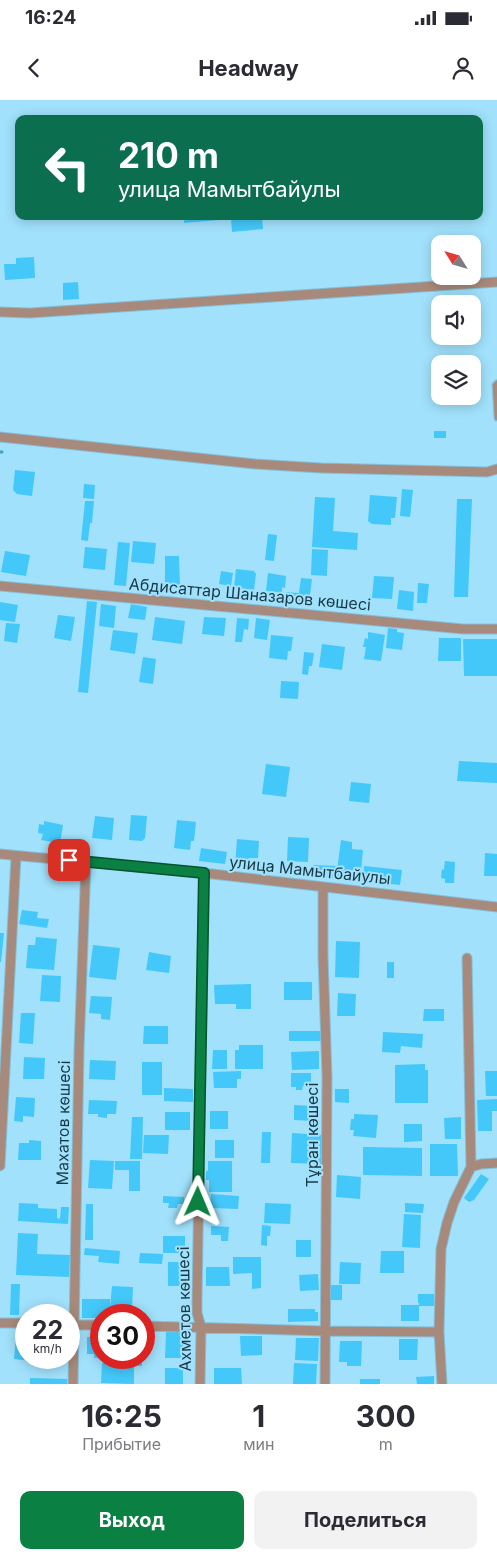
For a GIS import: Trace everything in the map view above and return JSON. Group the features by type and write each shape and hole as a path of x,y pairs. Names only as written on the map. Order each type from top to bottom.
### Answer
{"street":[{"path":"0,312 30,313 497,282"},
{"path":"0,437 274,465 488,472 497,470"},
{"name":"Абдисаттар Шаназаров көшесі","path":"0,586 463,630 497,629"},
{"name":"улица Мамытбайулы","path":"0,854 204,873 497,907"},
{"path":"0,1166 16,856"},
{"name":"Махатов көшесі","path":"73,1304 86,862"},
{"name":"Ахметов көшесі","path":"200,1384 200,1327 197,1299 204,873"},
{"name":"Тұран көшесі","path":"323,887 327,1077 325,1384"},
{"path":"442,1384 439,1332 441,1249 446,1223 471,1167 467,958"},
{"path":"471,1167 497,1162"},
{"path":"0,1322 15,1323"},
{"path":"155,1326 439,1332"},
{"name":"Махатов көшесі","path":"73,1369 73,1384"}],"lane":[{"path":"497,383 495,386 497,418"}],"building":[{"path":"184,220 219,220 184,223"},
{"path":"231,220 262,220 263,229 232,232"},
{"path":"34,257 35,278 5,280 4,264 16,264 16,258"},
{"path":"78,282 79,299 63,300 63,283"},
{"path":"434,431 446,431 446,438 434,438"},
{"path":"15,470 35,472 32,496 17,494 13,490"},
{"path":"84,484 95,485 94,499 83,498"},
{"path":"402,489 413,490 410,517 400,516"},
{"path":"370,495 397,497 395,518 391,518 391,525 372,524 368,521"},
{"path":"315,497 335,498 333,531 358,533 357,550 312,547"},
{"path":"457,499 472,499 468,597 454,597"},
{"path":"85,501 94,501 88,541 81,540"},
{"path":"268,534 277,535 274,561 265,560"},
{"path":"133,541 156,543 154,564 131,562"},
{"path":"118,542 130,543 126,586 114,585"},
{"path":"85,547 107,549 105,570 83,568"},
{"path":"312,549 328,550 327,576 311,575"},
{"path":"5,551 30,555 26,576 1,572"},
{"path":"165,556 179,556 180,587 165,587"},
{"path":"236,569 254,571 256,574 254,590 234,587"},
{"path":"221,571 233,573 231,586 219,584"},
{"path":"268,573 286,576 285,588 282,587 282,593 266,591"},
{"path":"374,576 394,577 392,599 372,598"},
{"path":"301,578 312,579 309,603 285,600 286,592 299,593"},
{"path":"418,583 429,584 427,603 417,603"},
{"path":"399,590 414,592 413,611 397,609"},
{"path":"87,601 97,602 88,693 78,692"},
{"path":"0,602 18,605 15,622 0,620"},
{"path":"101,604 116,606 114,628 99,626"},
{"path":"131,604 147,607 145,620 128,618"},
{"path":"58,615 75,617 71,641 54,638"},
{"path":"155,617 185,621 182,644 152,640"},
{"path":"204,617 226,618 224,636 202,634"},
{"path":"237,618 249,619 248,630 244,629 242,642 235,642"},
{"path":"256,618 270,620 267,640 254,638"},
{"path":"6,623 20,624 17,643 4,641"},
{"path":"388,628 397,629 397,632 404,633 402,650 386,648"},
{"path":"113,630 138,633 135,654 110,650"},
{"path":"368,632 385,635 381,661 364,659 366,647 363,647 365,638 368,639"},
{"path":"271,635 293,637 291,651 288,651 287,660 269,658"},
{"path":"439,638 461,638 461,661 438,661"},
{"path":"463,639 497,639 497,676 464,676"},
{"path":"322,644 345,647 342,670 319,667"},
{"path":"304,652 314,653 308,675 302,674"},
{"path":"143,657 156,659 153,684 139,682"},
{"path":"281,681 299,682 298,699 280,698"},
{"path":"459,761 497,763 497,783 457,781"},
{"path":"266,764 290,767 286,797 262,794"},
{"path":"351,782 371,784 369,803 349,801"},
{"path":"131,815 147,816 145,838 142,841 129,840"},
{"path":"95,816 114,818 112,840 92,838"},
{"path":"177,820 196,822 194,841 191,841 190,850 174,848"},
{"path":"44,821 63,825 60,843 41,840 43,834 38,833 39,824 44,825"},
{"path":"288,837 309,838 308,862 287,861"},
{"path":"237,839 259,841 258,858 249,858 248,868 235,867"},
{"path":"341,840 352,842 352,849 363,850 361,871 348,870 347,879 336,878"},
{"path":"201,848 227,852 225,864 199,861"},
{"path":"485,853 497,854 497,876 484,876"},
{"path":"445,861 455,862 454,883 445,883 445,879 441,878"},
{"path":"314,865 337,866 336,878 313,877"},
{"path":"364,866 402,870 400,885 363,881"},
{"path":"22,910 38,912 37,918 49,919 47,928 19,924"},
{"path":"0,933 4,933 1,962 0,962"},
{"path":"36,937 57,939 54,970 26,968 28,945 35,945"},
{"path":"336,941 360,942 359,978 335,977"},
{"path":"93,945 120,948 116,980 89,977"},
{"path":"149,952 171,956 169,973 146,970"},
{"path":"387,962 394,962 394,978 387,978"},
{"path":"42,975 61,976 60,1002 40,1001"},
{"path":"284,982 312,982 312,1000 284,1000"},
{"path":"251,984 251,1009 236,1009 236,1004 215,1004 214,985"},
{"path":"338,993 356,994 355,1016 337,1016"},
{"path":"91,996 112,997 110,1020 101,1019 101,1014 89,1013"},
{"path":"424,1009 444,1009 444,1021 423,1021"},
{"path":"21,1013 35,1013 33,1044 19,1043"},
{"path":"144,1026 168,1026 168,1044 143,1044"},
{"path":"289,1031 321,1031 321,1041 289,1041"},
{"path":"383,1032 423,1034 422,1048 401,1046 400,1053 382,1052"},
{"path":"239,1045 263,1045 263,1069 235,1069 235,1050 239,1050"},
{"path":"213,1050 227,1050 227,1069 212,1069"},
{"path":"319,1051 319,1069 292,1070 291,1052"},
{"path":"24,1057 45,1058 44,1079 23,1079"},
{"path":"90,1060 116,1061 115,1080 89,1079"},
{"path":"142,1062 162,1062 162,1095 142,1095"},
{"path":"425,1064 425,1070 428,1070 428,1103 395,1103 395,1065"},
{"path":"241,1071 241,1079 237,1079 237,1088 214,1088 213,1072"},
{"path":"485,1071 497,1071 497,1096 486,1096"},
{"path":"291,1073 311,1073 311,1086 303,1086 302,1090 296,1090 296,1087 291,1087"},
{"path":"164,1088 193,1089 193,1102 164,1101"},
{"path":"335,1089 349,1089 349,1103 335,1102"},
{"path":"16,1097 35,1098 34,1117 23,1116 23,1122 14,1121"},
{"path":"497,1099 497,1111 492,1111 492,1131 478,1131 477,1100"},
{"path":"89,1100 117,1101 116,1114 107,1114 107,1118 98,1117 98,1114 88,1114"},
{"path":"294,1105 313,1106 312,1121 294,1120"},
{"path":"210,1111 228,1111 228,1129 210,1129"},
{"path":"165,1112 190,1112 190,1130 165,1130"},
{"path":"354,1114 378,1115 376,1138 353,1136 354,1130 350,1130 351,1119 354,1119"},
{"path":"132,1117 143,1117 142,1159 130,1159"},
{"path":"461,1117 461,1139 445,1139 444,1118"},
{"path":"404,1124 422,1124 422,1141 404,1142"},
{"path":"262,1132 271,1132 270,1163 261,1163"},
{"path":"292,1133 322,1135 321,1164 291,1163"},
{"path":"144,1135 169,1135 168,1154 143,1153"},
{"path":"29,1140 41,1141 41,1160 18,1160 19,1143 29,1143"},
{"path":"215,1140 234,1140 234,1158 215,1158"},
{"path":"430,1144 457,1144 458,1176 430,1176"},
{"path":"363,1147 422,1148 422,1176 363,1175"},
{"path":"90,1160 114,1161 112,1189 88,1188"},
{"path":"115,1161 140,1161 140,1191 129,1191 129,1170 115,1170"},
{"path":"208,1161 232,1161 232,1192 209,1192 209,1180 206,1180"},
{"path":"481,1174 489,1179 474,1200 469,1202 464,1198"},
{"path":"337,1175 361,1177 360,1199 336,1197"},
{"path":"211,1194 239,1196 238,1209 210,1208"},
{"path":"163,1196 184,1197 184,1204 178,1204 177,1208 168,1208 169,1203 163,1203"},
{"path":"19,1203 38,1204 38,1208 57,1209 57,1218 60,1219 61,1207 69,1207 68,1224 18,1221"},
{"path":"265,1203 291,1204 290,1224 264,1223"},
{"path":"405,1203 424,1204 423,1213 405,1212"},
{"path":"86,1204 93,1204 93,1240 85,1240"},
{"path":"404,1214 421,1215 420,1248 402,1247"},
{"path":"262,1225 271,1226 270,1236 267,1236 267,1246 261,1245"},
{"path":"211,1226 229,1227 228,1241 221,1241 221,1235 211,1235"},
{"path":"18,1233 38,1234 37,1254 70,1255 69,1277 16,1275"},
{"path":"163,1236 185,1236 185,1253 163,1253"},
{"path":"296,1240 311,1240 311,1257 296,1257"},
{"path":"85,1248 120,1251 119,1264 98,1262 99,1256 84,1255"},
{"path":"381,1251 404,1251 404,1273 380,1273"},
{"path":"140,1253 163,1254 162,1264 139,1263"},
{"path":"233,1257 261,1257 261,1288 252,1289 252,1273 233,1274"},
{"path":"168,1262 187,1262 187,1286 168,1286"},
{"path":"340,1262 361,1263 360,1284 339,1284"},
{"path":"206,1267 229,1267 230,1286 206,1286"},
{"path":"318,1274 319,1290 300,1291 299,1275"},
{"path":"11,1284 20,1284 19,1304 15,1304 15,1315 10,1315"},
{"path":"331,1285 342,1285 342,1300 331,1300"},
{"path":"112,1286 133,1287 132,1304 110,1304"},
{"path":"418,1294 434,1294 434,1306 419,1306"},
{"path":"82,1299 110,1299 110,1304 90,1304 90,1318 82,1318"},
{"path":"401,1305 419,1305 419,1321 401,1321"},
{"path":"288,1309 315,1309 315,1312 318,1312 318,1321 288,1322"},
{"path":"166,1330 186,1331 185,1358 165,1358"},
{"path":"240,1336 262,1336 262,1355 241,1356"},
{"path":"87,1337 90,1337 90,1354 87,1354"},
{"path":"296,1338 319,1338 318,1361 295,1360"},
{"path":"399,1339 418,1339 417,1360 399,1360"},
{"path":"340,1341 362,1341 361,1366 347,1366 347,1362 339,1362"},
{"path":"294,1363 317,1364 316,1384 293,1384"},
{"path":"165,1368 183,1368 183,1384 165,1384"},
{"path":"214,1368 241,1368 242,1384 214,1384"},
{"path":"102,1369 134,1369 134,1384 101,1383"},
{"path":"434,1376 434,1384 417,1384 416,1377"},
{"path":"30,1378 67,1379 67,1384 30,1384"},
{"path":"360,1379 380,1379 380,1384 360,1384"}],"route":[{"path":"69,860 204,873 198,1202"}]}
